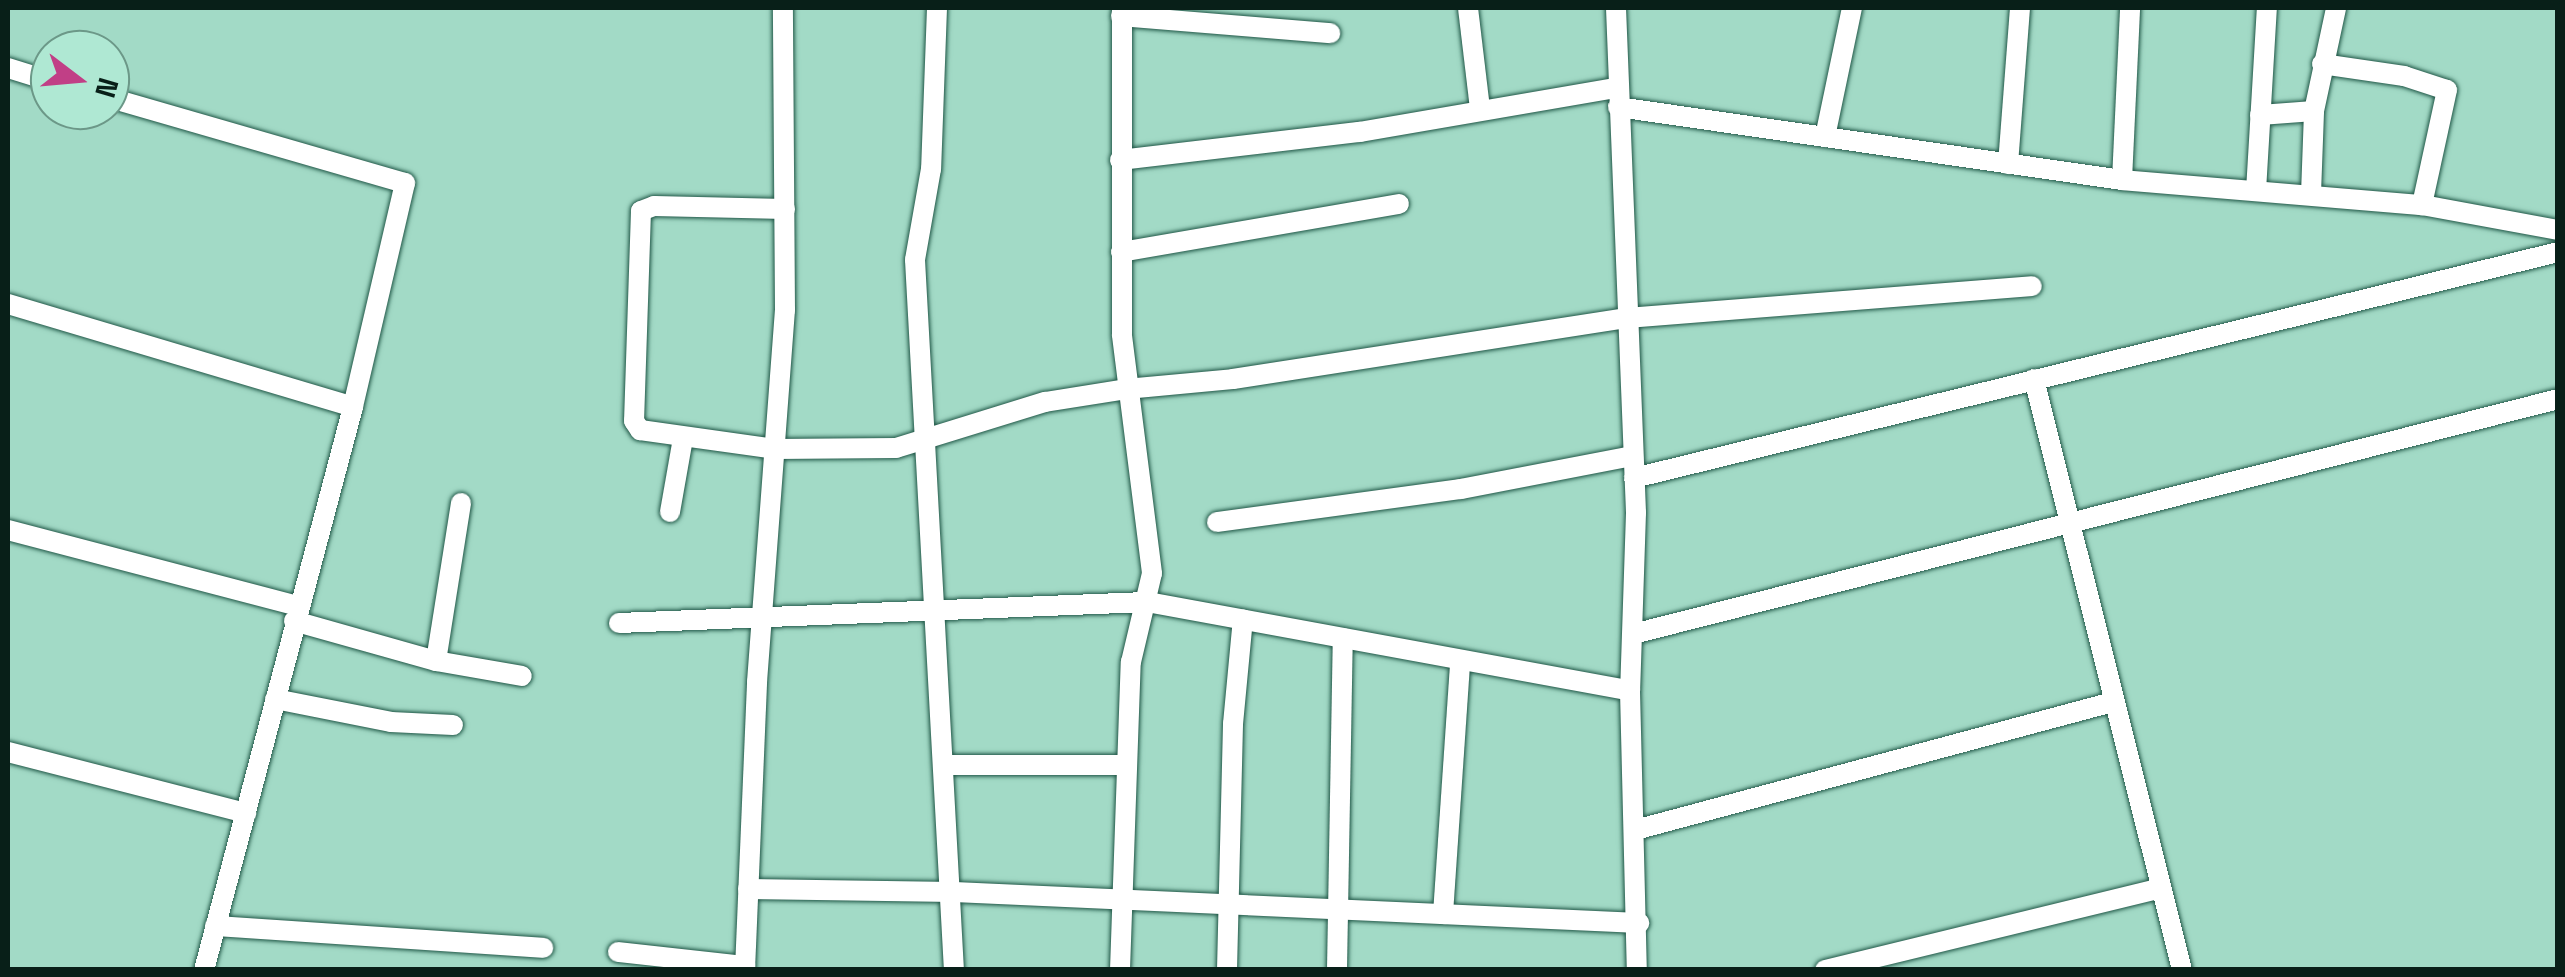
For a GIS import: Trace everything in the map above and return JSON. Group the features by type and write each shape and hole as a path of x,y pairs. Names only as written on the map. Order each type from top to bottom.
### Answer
{"street":[{"path":"618,952 745,968 776,450 785,209 783,8"},
{"path":"936,8 931,169 916,260 928,438 933,611 954,892 954,970"},
{"path":"1468,8 1480,109"},
{"path":"1616,8 1634,467 1630,692 1639,923 1637,970"},
{"path":"1825,137 1852,8"},
{"path":"2008,164 2020,8"},
{"path":"2122,180 2130,8"},
{"path":"2256,191 2268,8"},
{"path":"2311,194 2314,111 2336,8"},
{"path":"1120,970 1133,641 1146,602 1151,562 1126,389 1120,160 1122,12 1330,33"},
{"path":"2322,64 2404,76 2447,90 2422,204"},
{"path":"1120,160 1360,132 1480,109 1617,98 1825,137 2122,180 2422,204 2558,230"},
{"path":"130,104 405,183 354,406 204,970"},
{"path":"2260,115 2314,111"},
{"path":"1121,252 1399,204"},
{"path":"785,209 654,206 639,215 643,297 634,424 683,438 776,450 896,448 1045,402 1126,389 1233,379 1627,318 2032,286"},
{"path":"1218,522 1634,467 2034,379 2558,252"},
{"path":"8,304 354,406"},
{"path":"2034,379 2182,970"},
{"path":"1633,634 2068,520 2558,399"},
{"path":"670,512 683,438"},
{"path":"436,661 461,503"},
{"path":"8,530 296,614 436,661 522,676"},
{"path":"619,623 1146,602 1630,692"},
{"path":"1227,970 1243,620"},
{"path":"1337,970 1343,638"},
{"path":"1443,914 1460,663"},
{"path":"274,699 391,722 454,725"},
{"path":"1635,830 2114,702"},
{"path":"8,752 246,813"},
{"path":"943,765 1127,766"},
{"path":"1825,970 2161,888"},
{"path":"748,889 954,892 1639,923"},
{"path":"216,926 543,948"}]}
